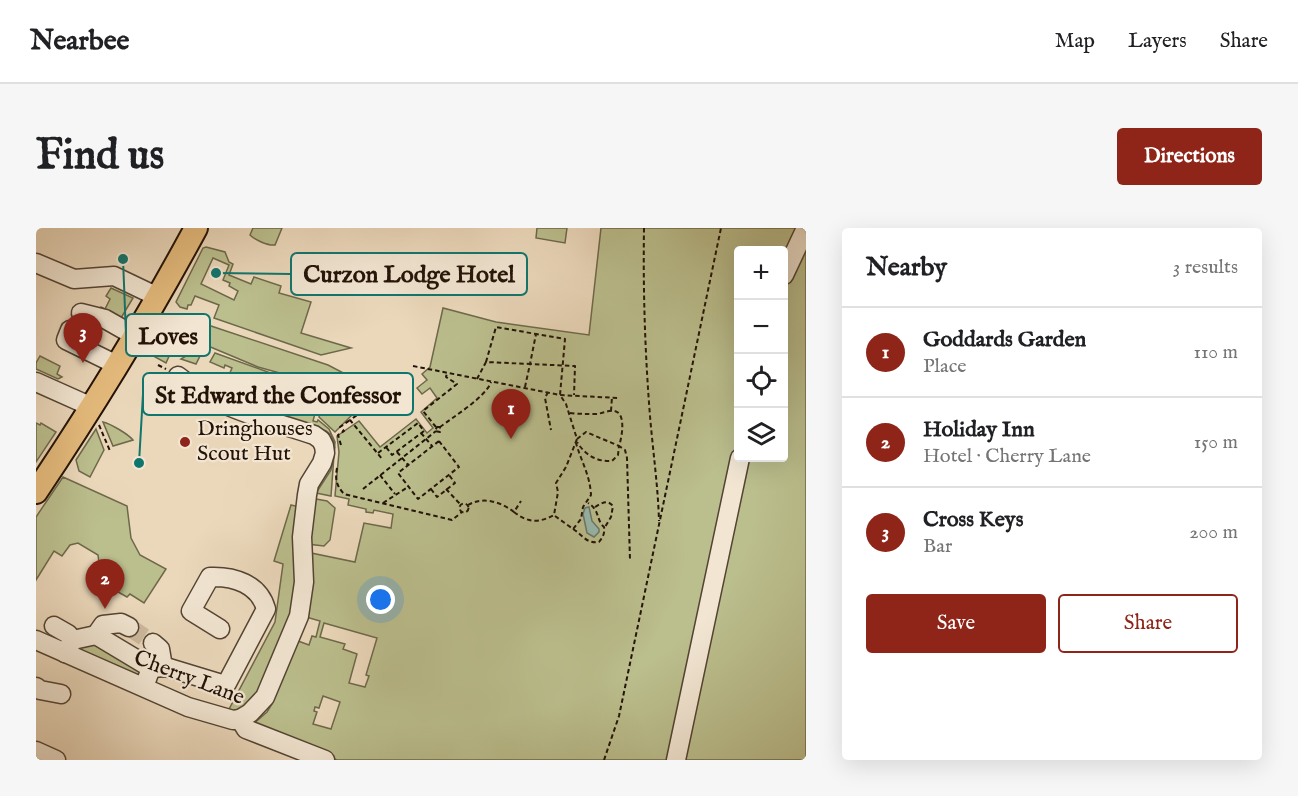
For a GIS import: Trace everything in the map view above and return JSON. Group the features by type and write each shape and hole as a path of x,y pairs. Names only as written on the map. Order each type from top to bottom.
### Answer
{"main road":[{"path":"36,492 135,336 195,228"}],"street":[{"path":"788,265 806,228"},
{"path":"36,264 74,279 114,276 158,297"},
{"path":"81,312 105,320 135,336"},
{"path":"70,330 66,340 117,365"},
{"path":"178,376 193,388 248,416 314,435 321,440 324,446 322,463 314,474 308,495 302,537 304,582 299,615 265,697 250,713 240,719"},
{"path":"36,382 91,408"},
{"path":"676,760 739,462"},
{"path":"96,635 157,668 222,684 227,683 266,609 263,597 256,590 238,581 210,577 191,611 220,629"},
{"path":"54,626 68,634 69,647 96,635 103,625 117,622 129,627"},
{"name":"Cherry Lane","path":"36,640 69,647 143,688 188,707 224,718 240,719 246,729 325,760"},
{"path":"143,688 157,668 160,649 153,643"},
{"path":"36,687 40,690 61,694"},
{"path":"36,751 56,760"}],"path":[{"path":"644,228 645,335 650,418 658,483 659,527"},
{"path":"604,760 619,716 721,228"},
{"path":"477,379 486,362 496,327 565,339 560,395 570,413 576,441 591,482 591,495 583,508 581,519 573,529"},
{"path":"525,388 536,334"},
{"path":"486,362 575,366 574,395"},
{"path":"413,366 560,395 618,398"},
{"path":"363,489 436,431 440,432 423,411 457,384 446,377 447,373"},
{"path":"438,427 479,397 491,382"},
{"path":"548,392 545,398 551,429"},
{"path":"611,411 612,397"},
{"path":"341,448 338,435 344,431 340,427 381,398"},
{"path":"91,408 110,451"},
{"path":"570,413 598,414 615,411 620,415 622,422 622,438 618,455 612,461 604,462 594,459 576,441"},
{"path":"350,420 383,460"},
{"path":"378,453 386,447 418,423 424,431 392,455 386,447"},
{"path":"554,515 558,492 556,483 566,467 576,441 586,432 619,446 625,450 627,458 630,560"},
{"path":"421,433 432,446"},
{"path":"439,441 459,467 418,499 398,473 432,446 439,441"},
{"path":"409,443 414,448"},
{"path":"397,452 408,465"},
{"path":"339,460 335,478 338,488 344,494 453,520 462,512 468,511 468,505"},
{"path":"380,475 396,495"},
{"path":"431,489 437,496 455,483 448,475"},
{"path":"383,504 408,487"},
{"path":"446,489 461,506 462,512"},
{"path":"461,506 478,501 491,501 506,506 525,520 542,521 554,515"},
{"path":"514,512 521,501"},
{"path":"595,507 605,501 610,502 613,506 611,517 604,527"},
{"path":"554,515 585,540 592,543 599,542 605,533 604,527 600,524 595,507 588,502"}],"green space":[{"path":"253,228 282,228 275,245 272,245 250,235"},
{"path":"537,228 567,228 565,243 536,238"},
{"path":"601,228 806,228 806,760 337,760 306,749 253,724 267,712 272,704 298,641 309,645 312,636 316,637 320,621 306,617 311,553 355,562 364,523 391,528 393,514 374,510 373,513 366,512 366,509 348,505 349,499 335,496 339,452 337,436 359,421 380,447 416,419 427,433 433,428 421,412 437,398 430,388 422,394 417,388 427,380 422,374 430,367 443,308 496,322 589,335","holes":["324,623 377,638 366,675 369,676 365,687 349,683 357,654 343,649 345,644 320,637","323,696 340,702 331,729 313,724 317,712 314,711 315,707 319,708"]},
{"path":"203,248 225,252 229,262 233,264 229,275 251,284 254,277 281,286 279,293 311,302 301,333 351,348 321,355 214,318 219,305 195,296 187,309 180,307 176,302","holes":["213,258 229,265 223,280 238,291 234,300 201,284"]},
{"path":"111,288 133,298 118,323 98,313 101,307 105,309 110,299 106,296"},
{"path":"168,315 183,318 184,323 180,335 200,343 208,325 328,365 355,379 348,384 360,399 358,409 335,432 319,417 327,386 258,367 201,343 200,345 204,348 196,364 181,359 186,356 190,344 175,337 166,363 146,352"},
{"path":"215,353 276,375 322,387 313,421 318,420 329,429 335,446 331,435 326,431 267,413 203,385 203,378 209,380 211,376 226,382 232,368 225,365 224,368 210,362"},
{"path":"40,356 60,366 57,374 62,377 58,379 36,369"},
{"path":"103,422 119,430 133,440 113,446"},
{"path":"36,423 40,425 41,423 56,432 36,462"},
{"path":"96,429 104,450 90,477 79,471 76,460"},
{"path":"334,451 331,496 316,493 331,470"},
{"path":"63,477 127,506 131,538 140,555 166,569 144,603 130,594 127,597 100,582 93,572 99,563 98,555 78,543 70,545 62,556 54,551 36,580 36,517"},
{"path":"316,499 327,501 335,508 330,540 324,546 307,544 310,501"},
{"path":"291,505 300,507 295,603 260,690 242,708 227,713 275,622 283,564 274,561"},
{"path":"93,642 140,668 141,676 78,649"}],"water":[{"path":"589,507 592,521 599,529 594,537 587,533 583,514 585,508"}],"tunnel":[{"path":"129,627 153,643"}],"place":[{"name":"Loves","path":"123,259"},
{"name":"Curzon Lodge Hotel","path":"216,273"},
{"name":"Cross Keys","path":"83,363"},
{"name":"Goddards Garden","path":"511,439"},
{"name":"Dringhouses Scout Hut","path":"185,442"},
{"name":"St Edward the Confessor","path":"139,463"},
{"name":"Holiday Inn","path":"105,609"}]}
